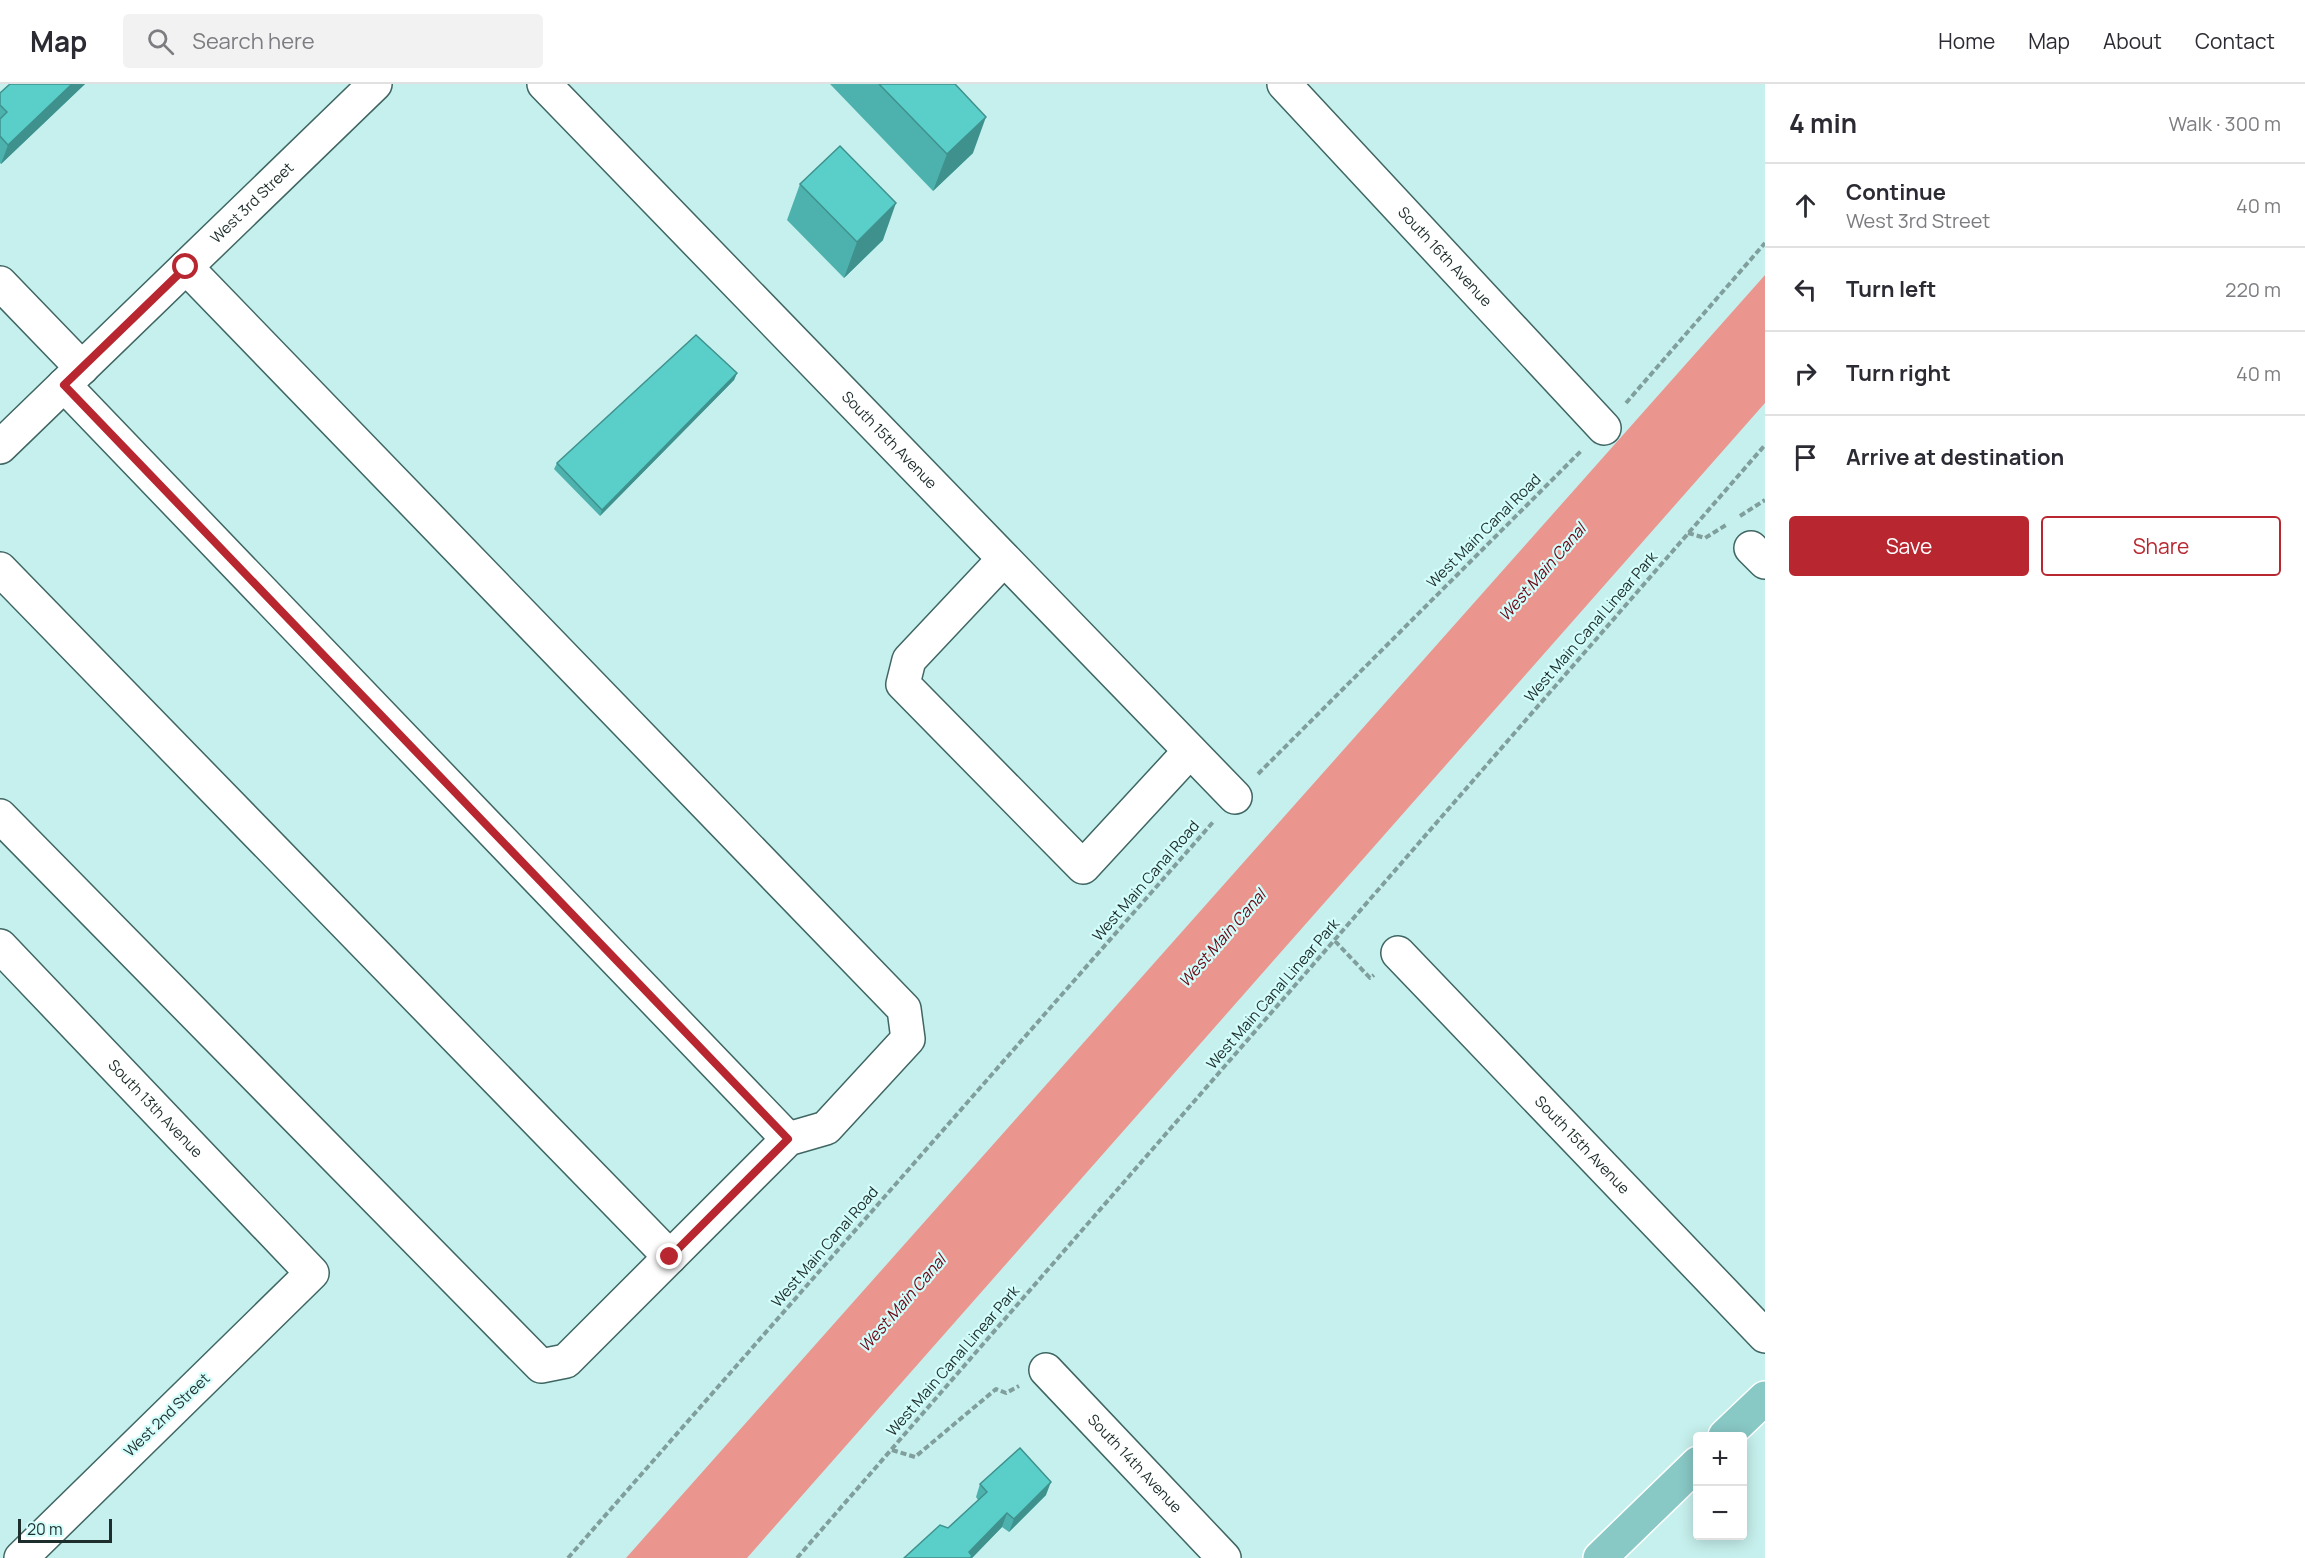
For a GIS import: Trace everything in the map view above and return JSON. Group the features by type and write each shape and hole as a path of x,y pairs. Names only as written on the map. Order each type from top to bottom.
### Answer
{"main road":[{"path":"1730,1432 1765,1398"},
{"path":"1599,1558 1693,1468"}],"street":[{"name":"West 3rd Street","path":"0,447 375,84"},
{"name":"South 15th Avenue","path":"544,84 1235,797"},
{"name":"South 16th Avenue","path":"1284,84 1604,428"},
{"path":"0,816 541,1366 566,1361 788,1139 825,1128 908,1039 904,1009 186,267"},
{"path":"0,283 73,376 788,1139"},
{"path":"1004,559 909,660 903,684 1083,867 1190,751"},
{"path":"0,569 670,1257"},
{"name":"South 13th Avenue","path":"0,946 312,1273"},
{"name":"South 15th Avenue","path":"1398,953 1765,1335"},
{"name":"West 2nd Street","path":"21,1558 312,1273"},
{"name":"South 14th Avenue","path":"1046,1370 1224,1558"}],"path":[{"name":"West Main Canal Road","path":"568,1558 1235,797 1604,428 1765,243"},
{"name":"West Main Canal Linear Park","path":"797,1558 1765,445"},
{"path":"1688,533 1705,538 1765,500"},
{"path":"1335,941 1370,978"},
{"path":"892,1450 915,1456 996,1389 1006,1393"}],"water":[{"name":"West Main Canal","path":"1765,275 1765,403 747,1558 626,1558"}],"building":[{"path":"10,84 72,84 8,145 0,136 0,119 7,112 0,105 0,93"},
{"path":"879,84 955,84 986,117 947,154"},
{"path":"840,146 896,203 857,242 800,184"},
{"path":"696,335 737,373 602,510 557,463"},
{"path":"1020,1448 1051,1482 1014,1519 1007,1513 969,1552 972,1556 970,1558 904,1558 940,1525 948,1528 987,1492 980,1484"}],"route":[{"path":"186,267 64,385 788,1139 670,1257"}]}
